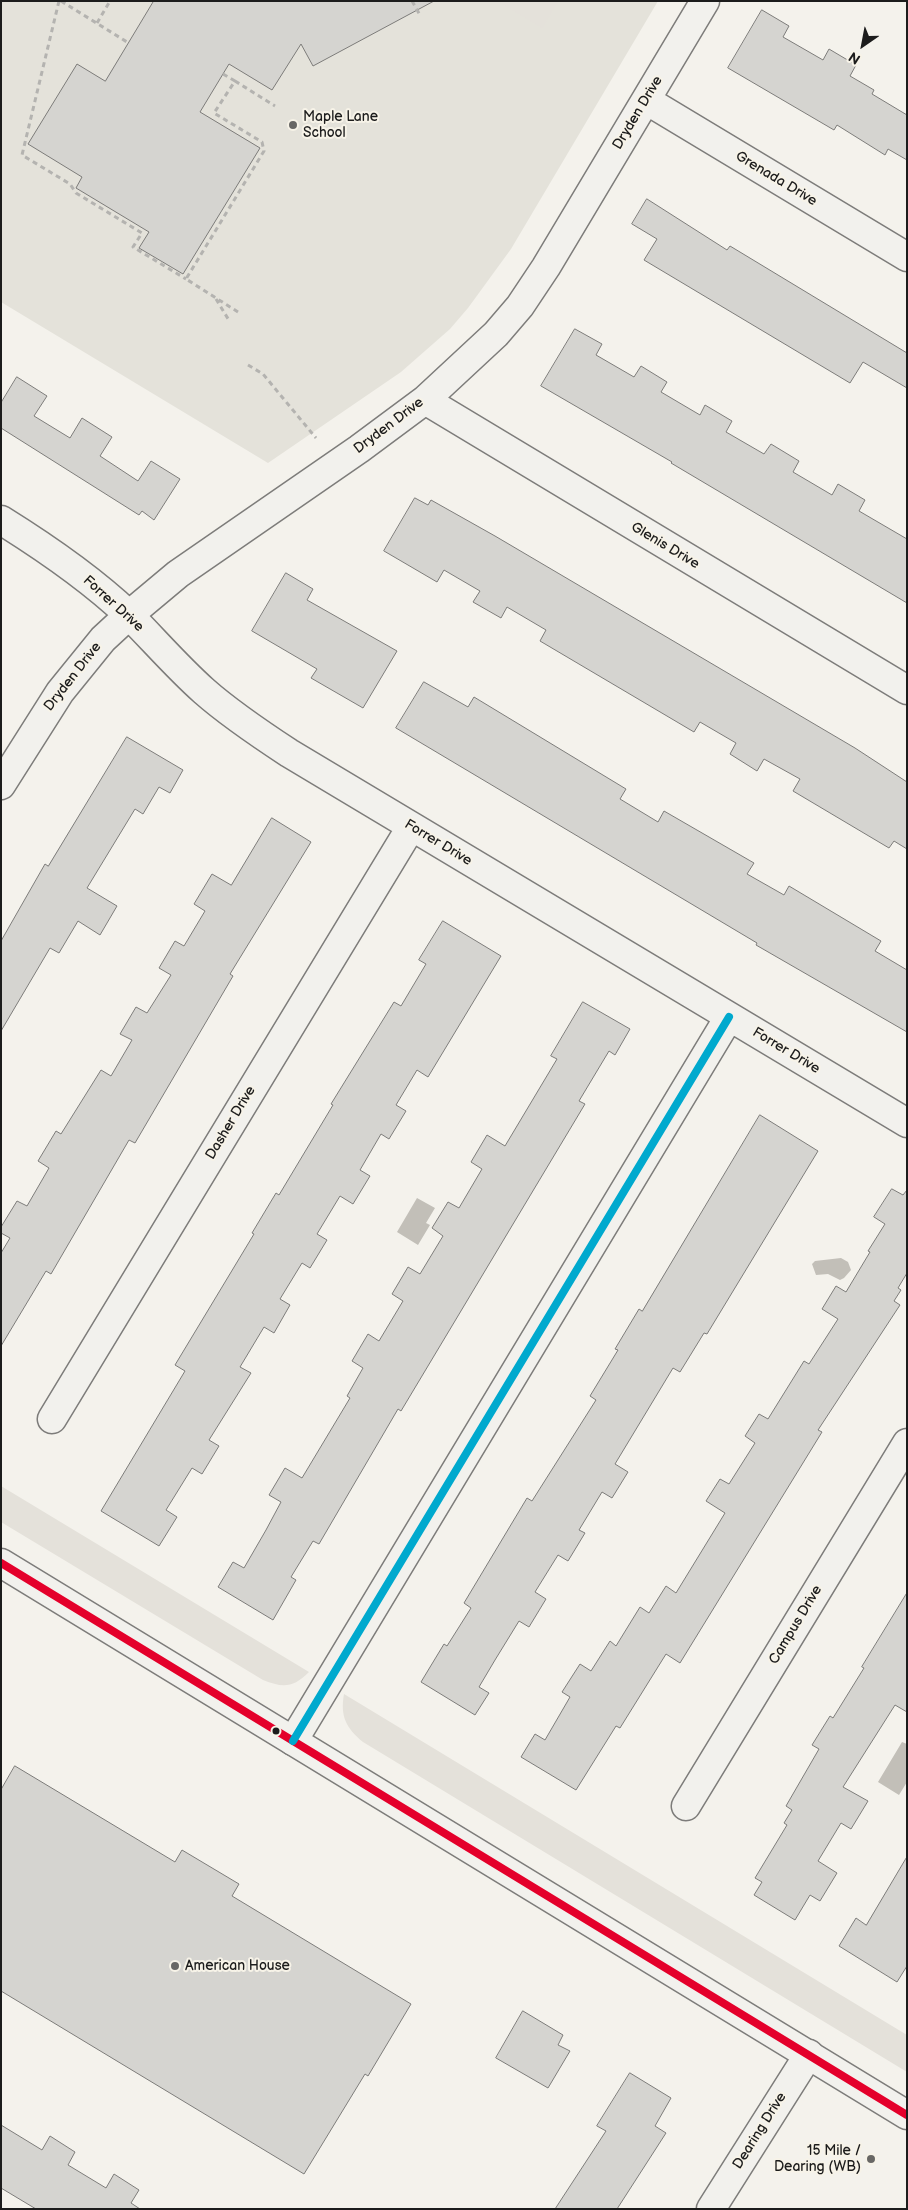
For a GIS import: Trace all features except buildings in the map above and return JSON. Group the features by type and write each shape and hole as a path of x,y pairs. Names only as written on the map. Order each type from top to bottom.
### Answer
{"street":[{"name":"Dryden Drive","path":"1,785 60,692 103,639 128,615 178,574 359,449 425,400 496,334 520,306 705,1"},
{"name":"Grenada Drive","path":"646,100 907,257"},
{"name":"Glenis Drive","path":"425,400 907,690"},
{"name":"Forrer Drive","path":"1,520 49,551 128,615 176,664 233,715 289,754 907,1123"},
{"name":"Dasher Drive","path":"52,1420 411,826"},
{"path":"293,1741 729,1017"},
{"name":"Campus Drive","path":"686,1806 907,1443"},
{"path":"1,1563 907,2114"},
{"name":"Dearing Drive","path":"711,2209 809,2054"}],"path":[{"path":"127,42 60,1 22,155 70,184 76,193 142,233 133,247 238,312"},
{"path":"97,23 110,1"},
{"path":"412,1 420,15"},
{"path":"223,74 275,106"},
{"path":"186,279 264,151 262,142 214,114 234,81"},
{"path":"215,297 230,322"},
{"path":"248,365 255,366 263,374 316,438"}],"shaded area":[{"name":"Maple Lane School","path":"1,1 658,1 511,249 468,308 450,329 401,372 268,463 1,302"},
{"path":"497,1 558,1 542,28"},
{"path":"417,1198 435,1208 426,1223 430,1225 418,1245 397,1232"},
{"path":"841,1258 848,1262 851,1270 844,1278 840,1280 828,1274 816,1275 812,1264 815,1261"},
{"path":"1,1486 309,1672 298,1681 288,1685 263,1680 1,1522"},
{"path":"344,1694 907,2035 907,2072 363,1742 352,1732 346,1721 343,1709"},
{"path":"902,1742 907,1744 907,1782 899,1795 878,1782"}],"transit line":[{"path":"293,1741 729,1017"},
{"path":"1,1563 907,2115"}],"place":[{"name":"Maple Lane School","path":"293,125"},
{"name":"American House","path":"175,1966"},
{"name":"15 Mile / Dearing (WB)","path":"871,2159"}]}
